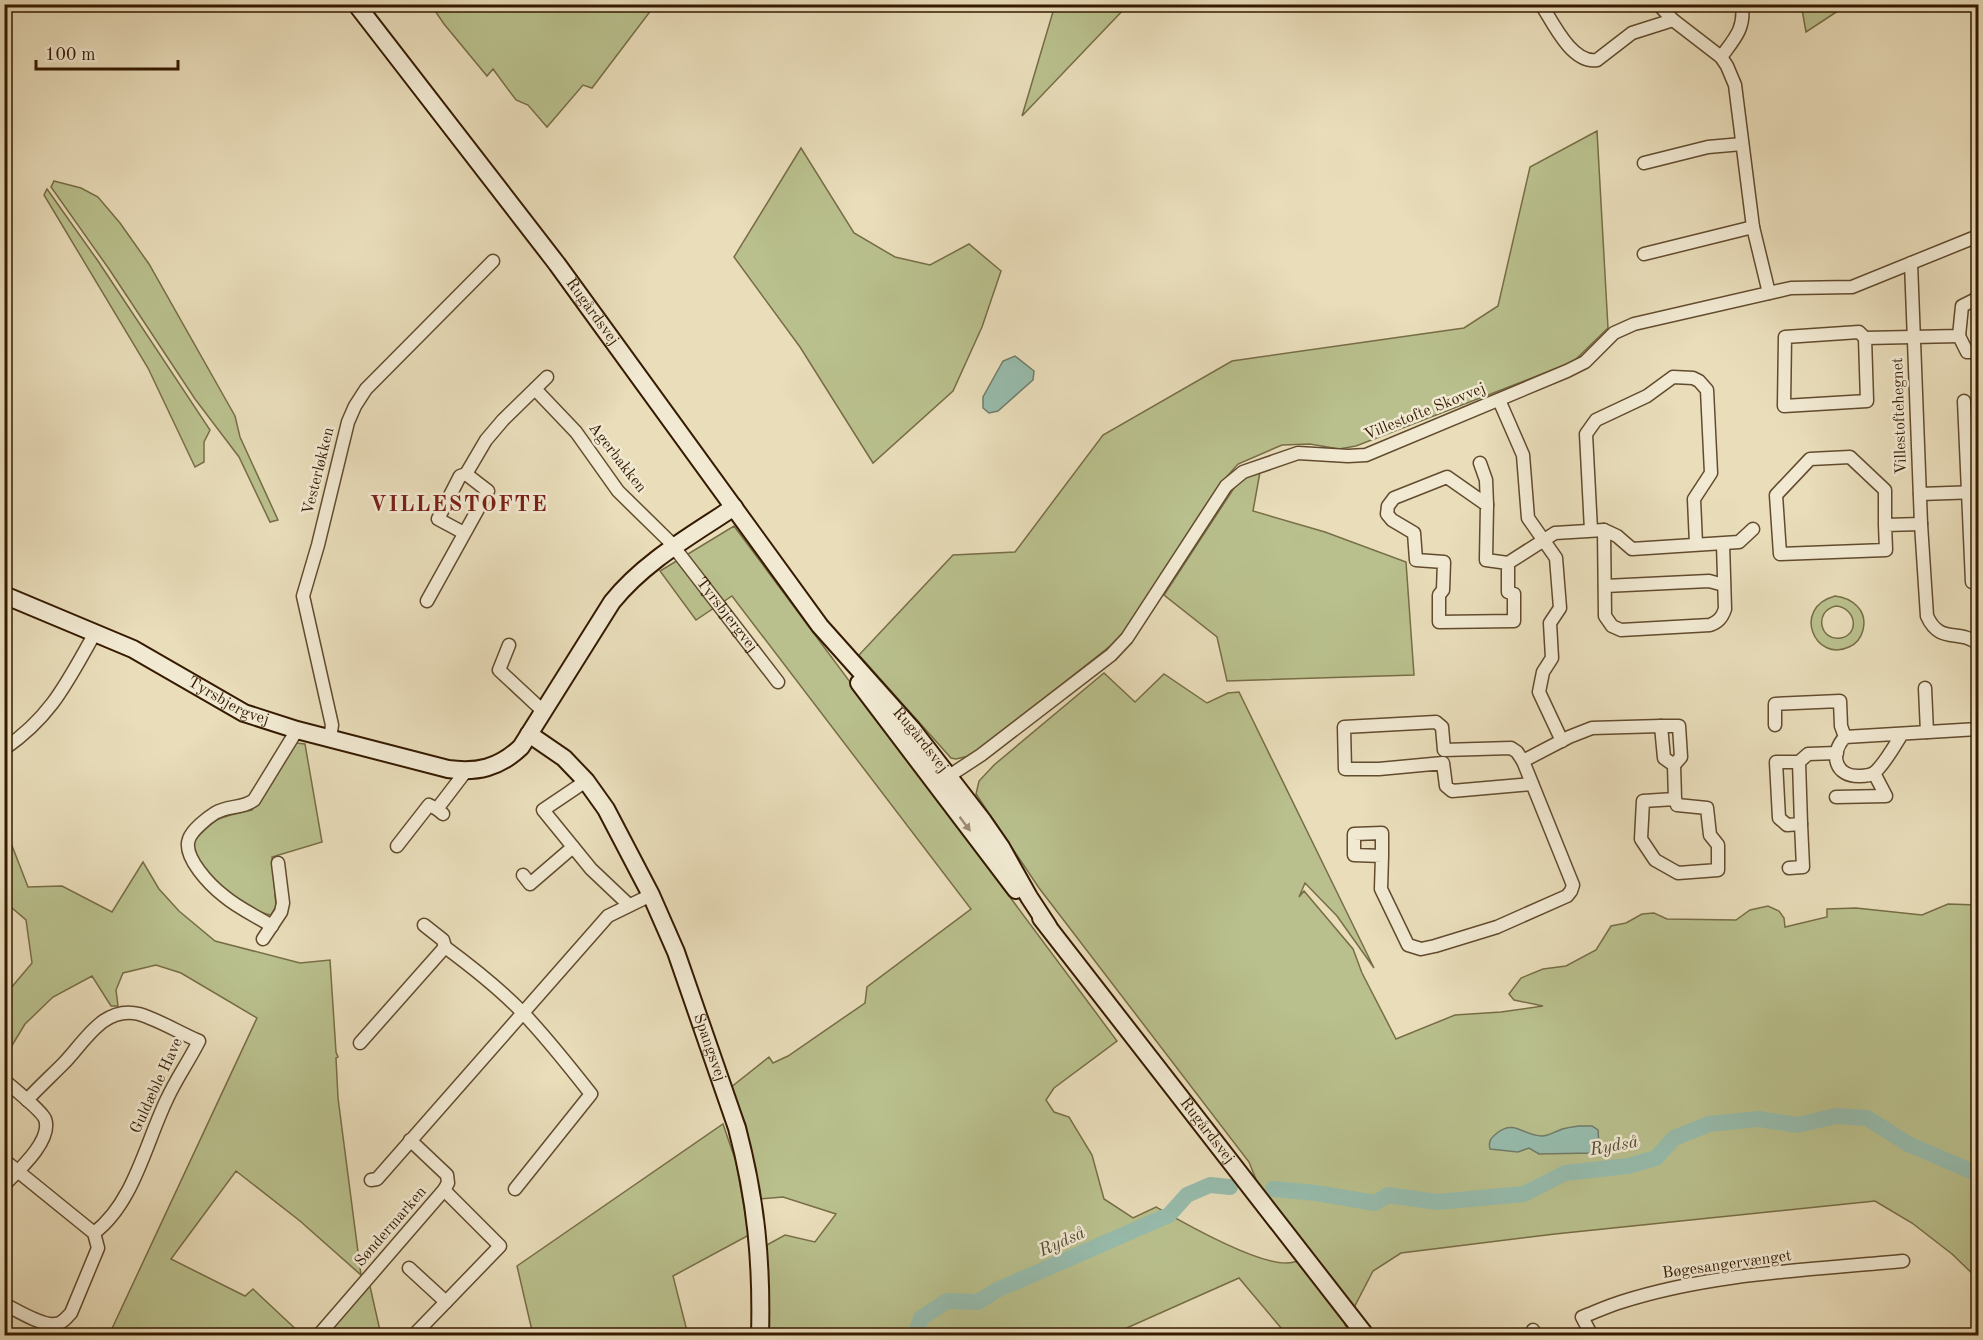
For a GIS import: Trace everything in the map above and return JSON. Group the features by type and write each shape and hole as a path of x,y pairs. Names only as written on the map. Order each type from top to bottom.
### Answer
{"main road":[{"name":"Rugårdsvej","path":"356,4 557,264 820,626 842,661 892,727 919,750 946,785 1001,847 1048,926 1366,1335"},
{"name":"Tyrsbjergvej","path":"4,595 133,649 244,713 297,730 448,769 482,770 497,765 521,747 612,602 638,573 734,507"},
{"name":"Rugårdsvej","path":"820,626 912,729 946,785"},
{"name":"Spangsvej","path":"529,734 564,758 586,781 606,809 651,895 676,952 737,1128 744,1156 754,1206 759,1252 760,1335"}],"street":[{"path":"1541,4 1561,36 1579,55 1590,61 1597,60 1632,33 1673,20"},
{"path":"1658,4 1673,20 1721,57 1735,85 1753,228 1769,293"},
{"path":"1721,57 1738,34 1743,18 1742,4"},
{"path":"1644,163 1708,147 1742,144"},
{"path":"1644,254 1753,228"},
{"name":"Villestofte Skovvej","path":"946,785 981,755 1111,655 1127,638 1226,486 1243,472 1298,453 1366,455 1585,362 1614,333 1634,324 1791,288 1852,287 1978,236"},
{"name":"Vesterløkken","path":"330,739 332,724 303,596 348,422 366,389 493,261"},
{"name":"Villestoftehegnet","path":"1911,263 1921,524 1927,616 1934,629 1948,636 1968,636 1978,644"},
{"path":"1978,298 1962,306 1959,336 1967,352 1978,352"},
{"name":"Villestoftehegnet","path":"1865,338 1867,401 1784,406 1785,337 1858,332 1865,338 1959,336"},
{"path":"464,533 438,519 460,476 466,474 486,440 503,420 548,377"},
{"path":"1696,544 1694,499 1712,473 1707,390 1693,378 1673,377 1647,396 1596,420 1586,434 1605,586 1605,616 1612,626 1622,630 1716,623 1723,616 1725,609 1723,544"},
{"name":"Agerbakken","path":"535,389 576,432 618,491 674,547"},
{"path":"1499,400 1523,455 1528,518 1556,558 1560,608 1550,623 1552,658 1543,672 1539,692 1562,741"},
{"path":"1964,401 1973,492 1972,582"},
{"name":"Villestoftehegnet","path":"1850,458 1885,490 1885,525 1886,550 1780,554 1776,495 1810,459 1850,458"},
{"path":"1480,463 1486,480 1486,560 1508,563 1555,532 1598,530 1617,536 1632,549 1739,542 1753,529"},
{"path":"427,601 488,491 466,474"},
{"path":"1487,505 1446,477 1394,498 1388,506 1387,514 1392,520 1414,533 1416,560 1444,562 1443,590 1439,595 1439,622 1514,621 1514,594 1508,592 1508,563"},
{"name":"Villestoftehegnet","path":"1920,494 1973,492"},
{"path":"1885,525 1921,524"},
{"name":"Tyrsbjergvej","path":"674,547 778,682"},
{"path":"1605,586 1709,581 1724,585"},
{"path":"4,749 33,728 47,712 59,696 95,633"},
{"path":"509,645 499,670 543,711"},
{"path":"1925,688 1927,732"},
{"path":"1775,725 1775,704 1840,701 1841,726 1845,737"},
{"path":"1382,856 1380,889 1408,945 1414,948 1435,946 1497,927 1567,896 1573,885 1523,761 1517,752 1511,748 1444,750 1442,727 1436,722 1344,727 1345,769 1379,769 1443,763 1446,786 1452,791 1532,784"},
{"path":"1661,726 1664,758 1674,765"},
{"path":"1523,761 1592,728 1679,726 1681,757 1674,765 1675,799 1677,805 1707,808 1710,835 1718,845 1718,870 1678,873 1655,860 1641,839 1643,801 1675,799"},
{"path":"1902,734 1874,773 1869,776 1851,776 1843,773 1838,766 1838,746 1845,737 1978,729"},
{"path":"272,926 222,896 190,859 189,839 195,830 216,812 246,806 254,800 297,730"},
{"path":"1802,824 1787,825 1779,818 1776,762 1799,762 1808,754 1837,753"},
{"path":"1789,868 1803,867 1799,762"},
{"path":"397,846 429,805 440,811 466,771"},
{"path":"1836,797 1886,796 1874,773"},
{"path":"586,781 543,810 591,869 629,905"},
{"path":"523,875 530,884 573,847"},
{"path":"263,939 281,912 283,903 278,863"},
{"path":"371,1180 377,1179 608,916 651,895"},
{"path":"424,925 443,940 445,947 484,976 522,1012 554,1047 591,1094 515,1189"},
{"path":"360,1043 445,947"},
{"name":"Guldæble Have","path":"27,1100 64,1063 95,1026 116,1014 140,1014 199,1041 167,1097 135,1176 118,1207 102,1227 94,1233"},
{"path":"4,1080 45,1118 47,1129 44,1140 4,1185"},
{"name":"Søndermarken","path":"318,1335 448,1183 447,1175 410,1140"},
{"path":"4,1160 94,1233 98,1248 71,1313 64,1321 56,1324 45,1323 4,1304"},
{"path":"413,1335 500,1246 444,1190"},
{"name":"Bøgesangervænget","path":"1592,1335 1582,1317 1620,1302 1666,1290 1730,1278 1903,1261"},
{"path":"409,1268 446,1302"}],"green space":[{"path":"1118,4 1126,7 1022,116 1055,5"},
{"path":"1801,4 1847,4 1847,5 1806,32"},
{"path":"431,5 655,5 592,88 583,85 547,127 528,105 516,100 493,69 487,76"},
{"path":"1597,131 1608,328 1573,362 1356,446 1339,449 1310,444 1282,445 1238,464 1222,482 1124,635 973,755 951,758 859,655 953,555 1015,552 1103,435 1232,361 1464,328 1498,306 1530,167"},
{"path":"801,148 854,233 895,257 930,265 969,244 1001,271 982,327 953,391 873,463 800,347 734,257"},
{"path":"54,181 81,188 98,197 149,264 235,416 240,437 278,520 270,522 239,457 195,399 109,269 51,187"},
{"path":"47,189 98,261 210,430 204,442 204,462 195,467 148,368 44,195"},
{"path":"1260,472 1253,511 1325,532 1406,562 1414,675 1227,681 1217,637 1164,595 1234,488 1247,475"},
{"path":"734,526 1117,1041 1054,1088 1046,1100 1054,1112 1069,1117 1092,1155 1104,1199 1133,1218 1156,1207 1245,1253 1281,1263 1296,1261 1310,1252 1257,1182 1249,1162 1039,888 976,794 979,781 994,765 1104,673 1135,702 1164,674 1207,703 1228,693 1239,692 1374,968 1337,916 1305,883 1299,897 1304,891 1353,949 1362,973 1396,1039 1455,1015 1543,1006 1514,1000 1509,994 1521,978 1543,969 1566,966 1596,950 1611,926 1626,923 1642,914 1654,913 1667,919 1736,920 1750,910 1768,906 1779,911 1784,918 1785,927 1827,917 1827,909 1856,908 1922,915 1948,904 1978,905 1978,1279 1952,1254 1912,1223 1875,1201 1555,1234 1401,1253 1373,1271 1345,1325 1353,1335 1287,1335 1239,1278 1111,1335 767,1335 765,1246 785,1235 815,1242 836,1214 783,1197 759,1199 746,1125 730,1088 769,1057 773,1063 788,1056 865,1003 867,987 971,909 732,596 696,620 660,571"},
{"path":"1835,596 1841,597 1853,602 1861,611 1863,630 1854,644 1837,650 1826,647 1818,641 1811,622 1814,611 1822,602","holes":["1836,606 1843,608 1851,616 1853,627 1847,636 1834,638 1824,631 1822,619 1829,609"]},
{"path":"296,743 305,744 322,842 272,857 276,906 271,915 242,902 204,873 198,864 192,843 218,819 252,810"},
{"path":"4,825 28,887 62,886 112,912 143,862 159,889 179,911 215,941 300,963 330,960 338,1057 336,1058 338,1098 361,1275 300,1221 236,1171 171,1259 245,1296 253,1289 302,1335 109,1335 257,1018 181,973 156,965 123,973 116,990 118,1006 111,1006 92,976 53,997 25,1024 5,1057 5,995 32,963 26,920 5,902"},
{"path":"723,1124 736,1162 749,1235 673,1276 688,1335 533,1335 517,1266"},
{"path":"369,1282 381,1335 323,1335"}],"shaded area":[{"path":"1015,356 1034,371 1033,380 998,411 989,413 983,408 983,397 1003,361"},
{"path":"1579,1126 1592,1126 1598,1130 1599,1146 1594,1153 1539,1154 1529,1148 1518,1152 1490,1149 1493,1136 1503,1129 1514,1128 1542,1136"}],"waterway":[{"name":"Rydså","path":"1273,1189 1316,1193 1375,1203 1388,1195 1437,1202 1524,1194 1565,1173 1628,1166 1656,1158 1674,1138 1709,1124 1759,1119 1797,1125 1836,1116 1867,1118 1908,1144 1978,1174"},
{"name":"Rydså","path":"915,1336 921,1318 947,1301 978,1302 997,1290 1169,1215 1187,1195 1210,1185 1230,1187"}],"district":[{"name":"VILLESTOFTE","path":"459,505"}]}
